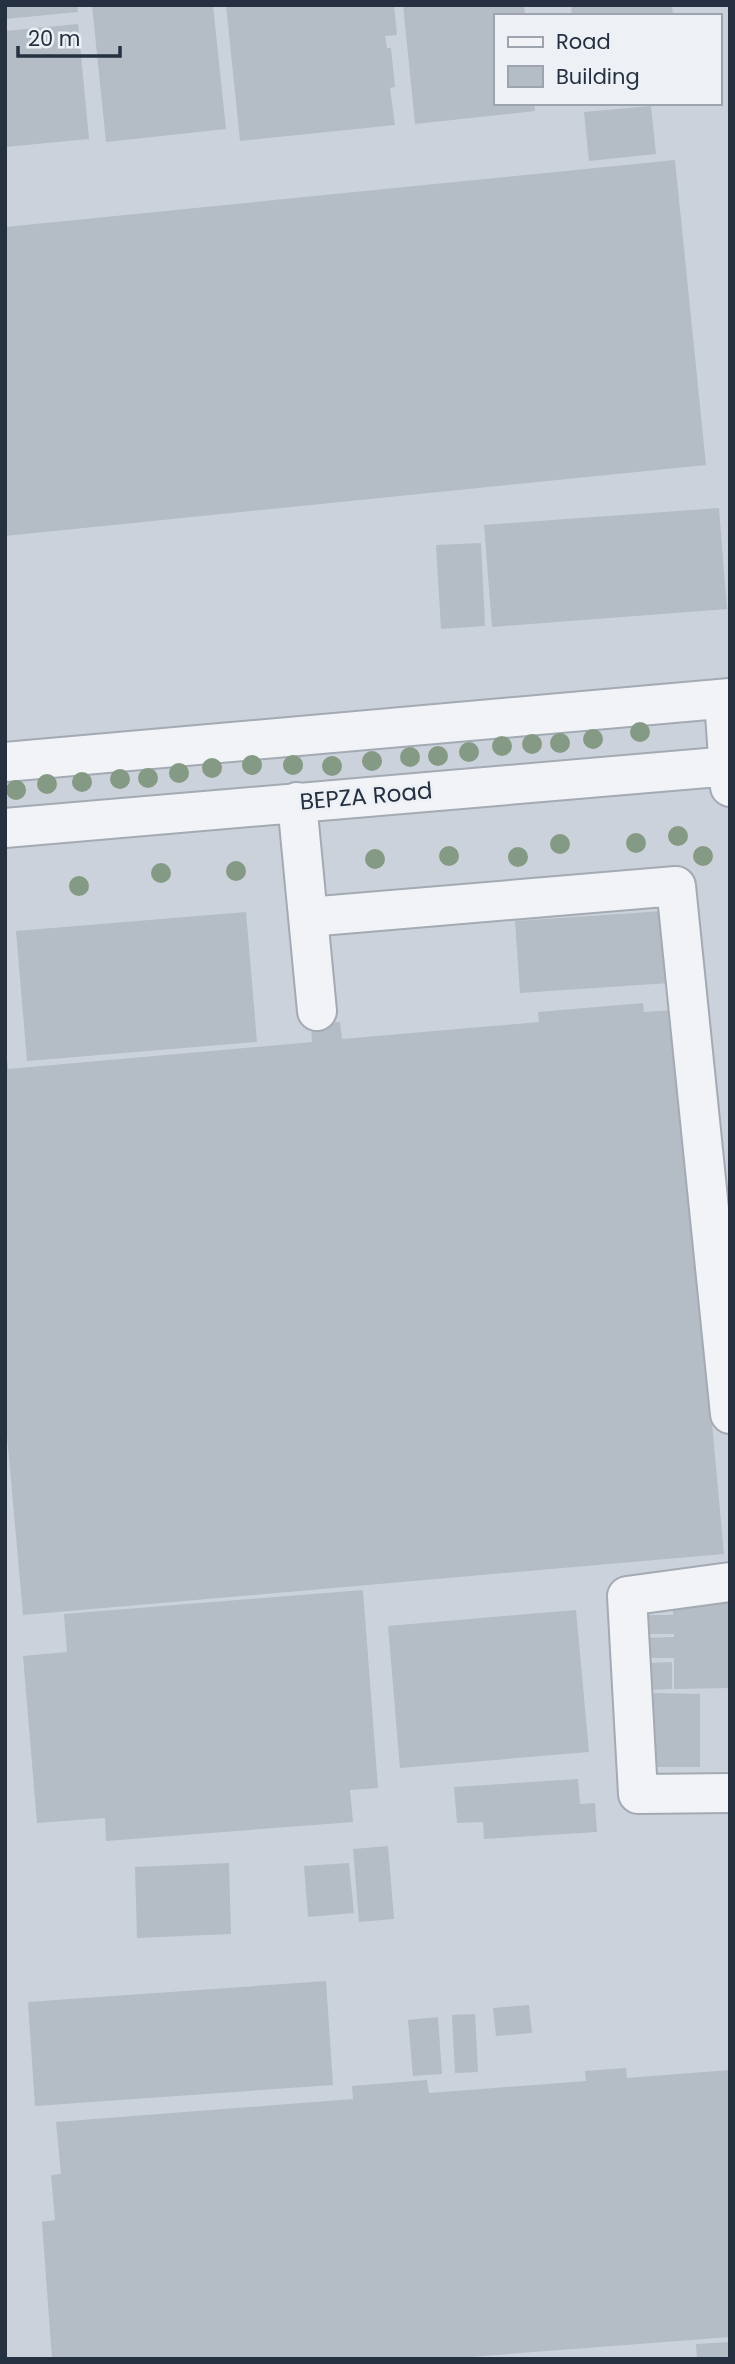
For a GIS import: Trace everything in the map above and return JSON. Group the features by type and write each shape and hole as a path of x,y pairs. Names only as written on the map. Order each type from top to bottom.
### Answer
{"lane":[{"name":"BEPZA Road","path":"5,762 727,699 729,773 297,802 5,828"},
{"path":"297,802 317,1011"},
{"path":"308,916 676,886 730,1414"},
{"path":"730,1582 627,1596 638,1794 730,1793"}],"shaded area":[{"path":"5,5 730,5 730,2359 5,2359"}],"building":[{"path":"5,5 77,5 78,12 5,19"},
{"path":"92,5 213,5 226,129 106,142"},
{"path":"226,5 394,5 397,35 385,36 387,48 391,48 395,87 390,88 395,125 240,141"},
{"path":"403,5 524,5 525,14 494,14 494,105 534,105 535,111 415,124"},
{"path":"571,5 672,5 673,14 572,14"},
{"path":"78,24 89,139 5,147 5,31"},
{"path":"651,106 656,154 589,161 584,112"},
{"path":"675,160 706,465 5,536 5,227"},
{"path":"719,508 727,609 492,627 484,525"},
{"path":"481,543 485,626 441,629 436,545"},
{"path":"663,911 669,983 520,993 515,921"},
{"path":"246,912 257,1042 27,1061 16,931"},
{"path":"643,1003 644,1012 674,1010 724,1554 23,1615 5,1413 5,1059 8,1069 312,1042 311,1024 340,1022 342,1039 539,1022 538,1012"},
{"path":"363,1590 378,1788 350,1790 353,1822 106,1841 105,1818 37,1823 23,1656 67,1652 64,1614"},
{"path":"730,1598 730,1688 674,1689 674,1658 644,1658 643,1638 674,1637 674,1634 643,1634 643,1615 673,1615 673,1599"},
{"path":"576,1610 589,1752 400,1768 388,1626"},
{"path":"672,1662 672,1689 647,1690 647,1663"},
{"path":"652,1693 700,1694 700,1767 652,1767"},
{"path":"578,1779 580,1804 595,1803 597,1832 484,1839 483,1822 457,1823 454,1787"},
{"path":"388,1846 394,1919 359,1922 353,1849"},
{"path":"229,1863 231,1934 137,1938 135,1867"},
{"path":"349,1863 354,1913 308,1917 304,1866"},
{"path":"326,1981 333,2085 35,2106 28,2002"},
{"path":"529,2005 532,2033 496,2036 493,2008"},
{"path":"475,2014 478,2072 455,2073 452,2015"},
{"path":"438,2017 442,2074 413,2076 408,2020"},
{"path":"626,2068 627,2078 730,2070 730,2337 444,2359 52,2359 42,2222 55,2220 51,2175 61,2174 56,2122 353,2099 352,2086 427,2080 429,2093 586,2081 585,2071"},
{"path":"730,2342 730,2359 697,2359 696,2344"}]}
